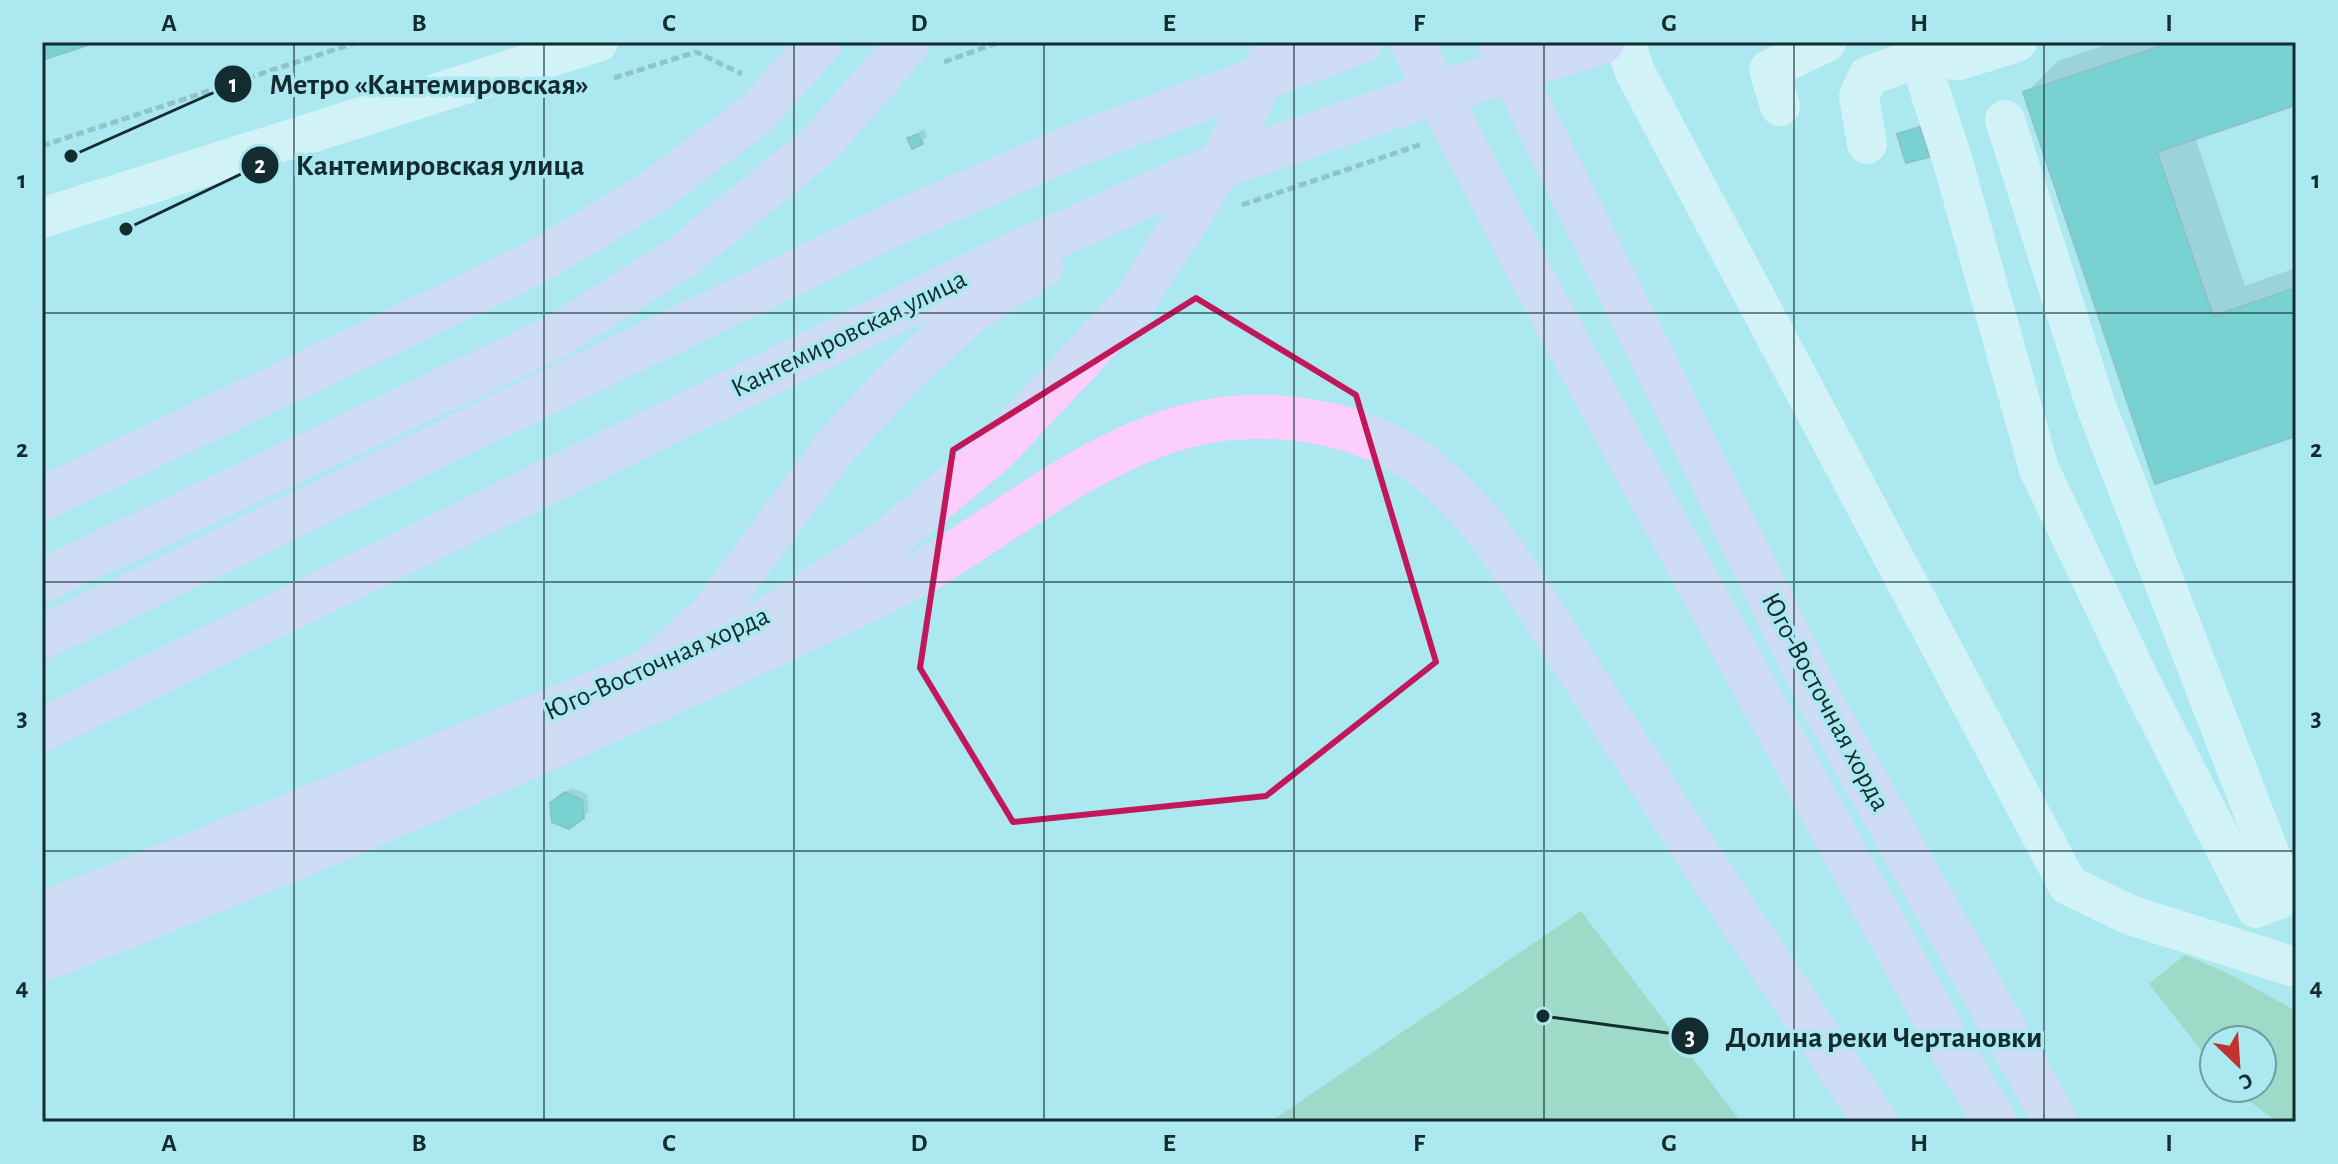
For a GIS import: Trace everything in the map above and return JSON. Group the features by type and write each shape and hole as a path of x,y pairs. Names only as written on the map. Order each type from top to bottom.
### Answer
{"main road":[{"path":"42,499 531,265 649,195 757,113 821,42"},
{"path":"42,581 557,336 683,256 820,144 909,42"},
{"name":"Юго-Восточная хорда","path":"42,915 635,678 761,623 882,545 994,452 1132,305 1220,167 1278,42"},
{"path":"42,638 888,227 1081,143 1361,42"},
{"name":"Юго-Восточная хорда","path":"1411,42 1548,307 1951,1048 1995,1122"},
{"name":"Юго-Восточная хорда","path":"1498,42 1817,694 2056,1122"},
{"name":"Кантемировская улица","path":"42,730 122,687 988,266 1192,176 1399,105 1602,42"},
{"path":"531,757 644,678 710,616 836,446 898,379 969,313 1048,261 1192,176"},
{"path":"42,960 182,905 531,757 906,582 1132,443 1192,424 1267,415 1329,425 1401,452 1459,497 1513,566 1739,920 1876,1122"}],"street":[{"path":"42,218 598,42"},
{"path":"1625,42 1635,72 2068,885 2130,915 2291,966"},
{"path":"1780,106 1769,70 1826,42"},
{"path":"1867,144 1859,96 1868,76 1917,49 1960,60 2017,42"},
{"path":"1917,49 2039,469 2141,683 2256,908 2286,896 2096,406 2005,120"}],"path":[{"path":"42,146 358,42"}],"highlighted area":[{"path":"1196,298 1356,395 1436,662 1266,796 1013,822 920,668 953,450"}],"green space":[{"path":"1581,911 1741,1122 1270,1122"},
{"path":"2185,955 2227,973 2296,1011 2296,1122 2278,1122 2253,1104 2278,1104 2278,1024 2198,1024 2198,1047 2149,984"}],"building":[{"path":"42,42 98,42 42,60"},
{"path":"2173,42 2296,42 2296,105 2157,152 2213,316 2296,288 2296,436 2155,484 2023,92"},
{"path":"1920,127 1929,157 1906,163 1897,134"},
{"path":"918,134 923,144 912,149 907,138"},
{"path":"565,792 582,800 584,818 569,829 552,822 550,803"}],"place":[{"name":"Метро «Кантемировская»","path":"71,156"},
{"name":"Кантемировская улица","path":"126,229"},
{"name":"Долина реки Чертановки","path":"1543,1016"}]}
